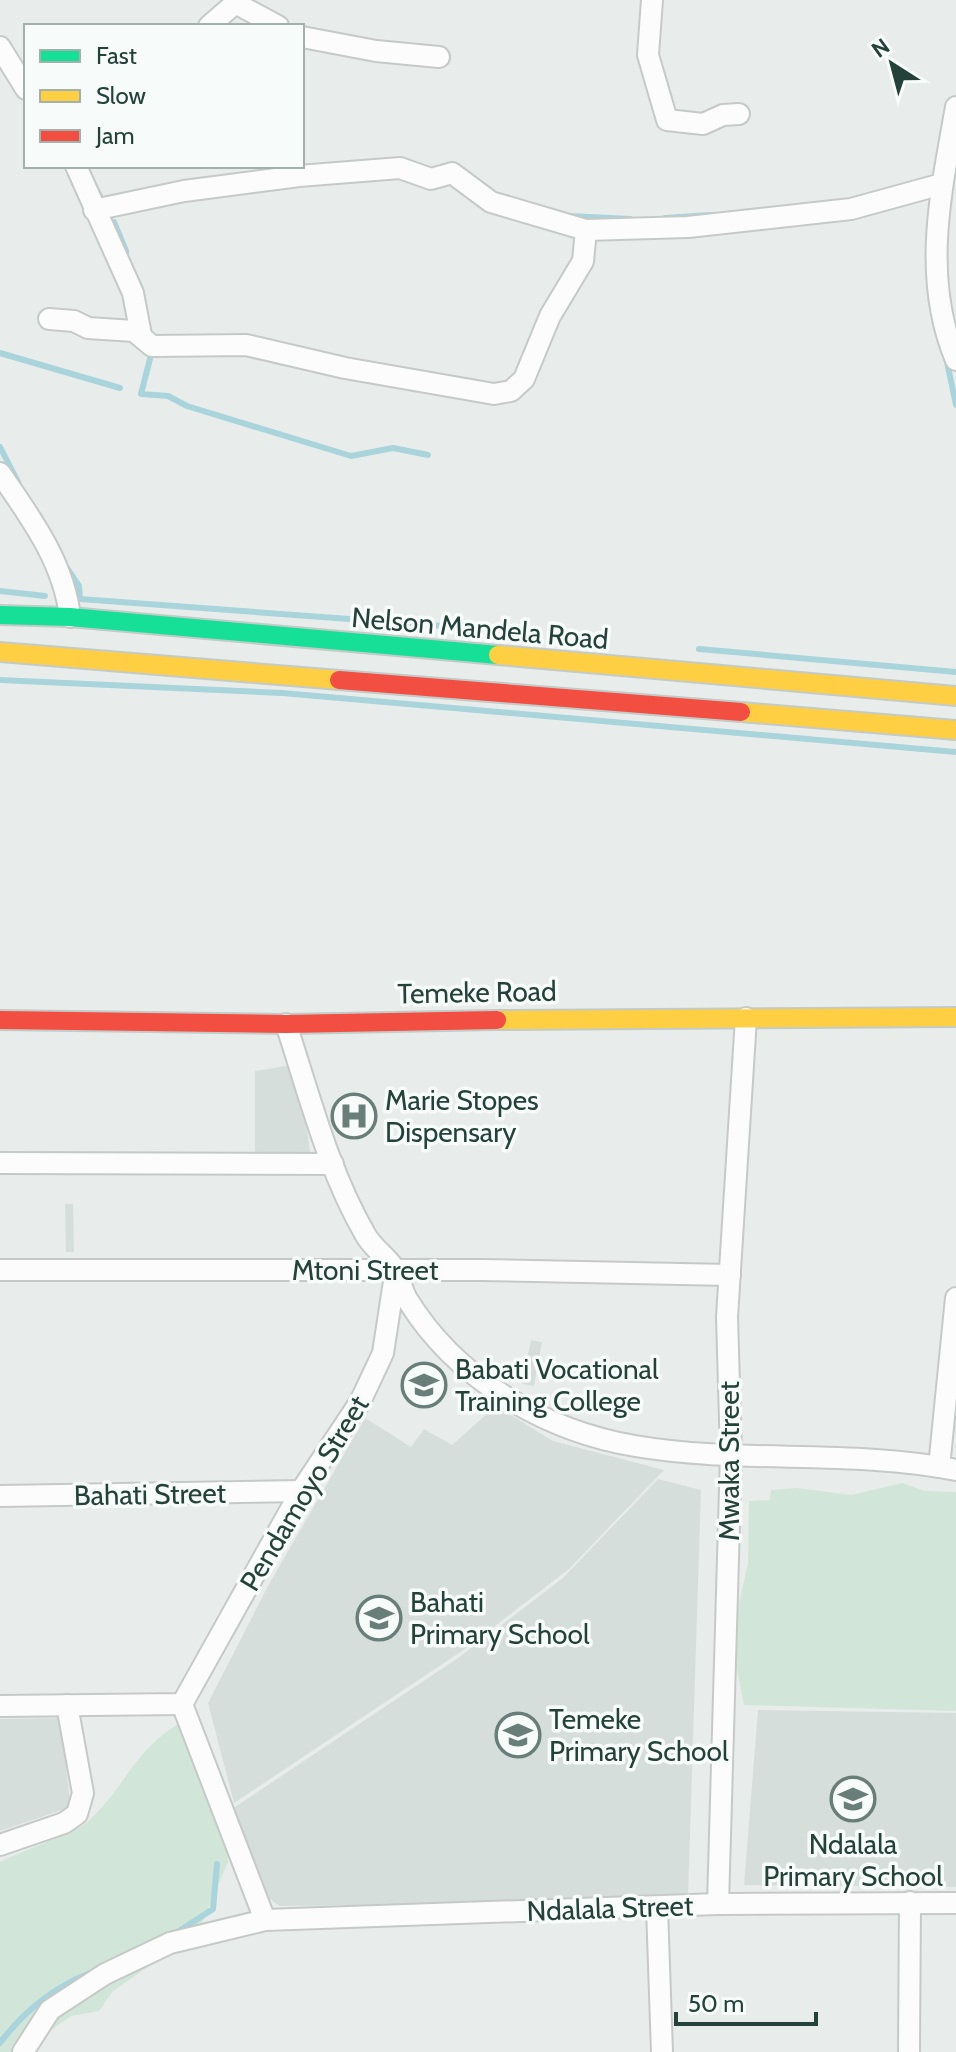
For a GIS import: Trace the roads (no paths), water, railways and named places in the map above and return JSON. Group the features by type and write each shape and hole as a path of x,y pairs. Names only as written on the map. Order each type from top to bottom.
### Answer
{"main road":[{"name":"Nelson Mandela Road","path":"0,615 70,617 956,696"},
{"path":"0,652 956,730"},
{"name":"Temeke Road","path":"0,1020 286,1024 623,1017 956,1017"}],"street":[{"path":"652,0 648,55 667,120 703,124 723,115 739,114"},
{"path":"211,24 237,2 275,24"},
{"path":"304,37 376,51 439,57"},
{"path":"0,47 24,86"},
{"path":"956,107 942,184 935,269 940,309 956,360"},
{"path":"77,168 133,293 141,335"},
{"path":"94,210 216,186 400,168 431,179 452,173 491,202 586,230 688,227 851,209 942,184"},
{"path":"49,319 74,321 88,328 128,330 141,335 152,346 246,345 494,394 511,391 524,379 550,316 583,261 586,230"},
{"path":"0,473 50,551 65,586 70,617"},
{"name":"Mwaka Street","path":"718,1904 731,1454 727,1317 746,1018"},
{"path":"286,1024 333,1164 366,1237 396,1271 406,1298 431,1330 472,1372 510,1400 563,1428 636,1446 948,1468 956,1298"},
{"path":"0,1163 333,1164"},
{"name":"Mtoni Street","path":"0,1270 730,1275"},
{"name":"Pendamoyo Street","path":"182,1705 301,1491 360,1402 383,1353 396,1271"},
{"name":"Bahati Street","path":"0,1496 301,1491"},
{"path":"0,1845 64,1823 77,1814 83,1793 67,1705"},
{"path":"0,1706 182,1705 265,1920"},
{"path":"909,2052 910,1902"},
{"name":"Ndalala Street","path":"23,2052 29,2038 50,2010 105,1974 170,1943 265,1920 718,1904 956,1903"},
{"path":"657,1908 662,2052"}],"waterway":[{"path":"89,176 102,200"},
{"path":"665,218 710,215"},
{"path":"569,216 630,219"},
{"path":"114,222 126,251 126,259"},
{"path":"152,351 141,394 168,396 187,406 351,456 393,448 428,455"},
{"path":"0,353 120,388"},
{"path":"946,357 956,405"},
{"path":"0,447 18,482"},
{"path":"65,565 79,586 80,599 485,629"},
{"path":"0,591 45,596"},
{"path":"699,649 956,672"},
{"path":"0,680 282,693 956,752"},
{"path":"176,1933 213,1909 217,1864"},
{"path":"0,2043 40,2002 90,1973"}],"place":[{"name":"Marie Stopes Dispensary","path":"354,1116"},
{"name":"Babati Vocational Training College","path":"424,1385"},
{"name":"Bahati Primary School","path":"379,1618"},
{"name":"Temeke Primary School","path":"518,1735"},
{"name":"Ndalala Primary School","path":"853,1799"}]}
